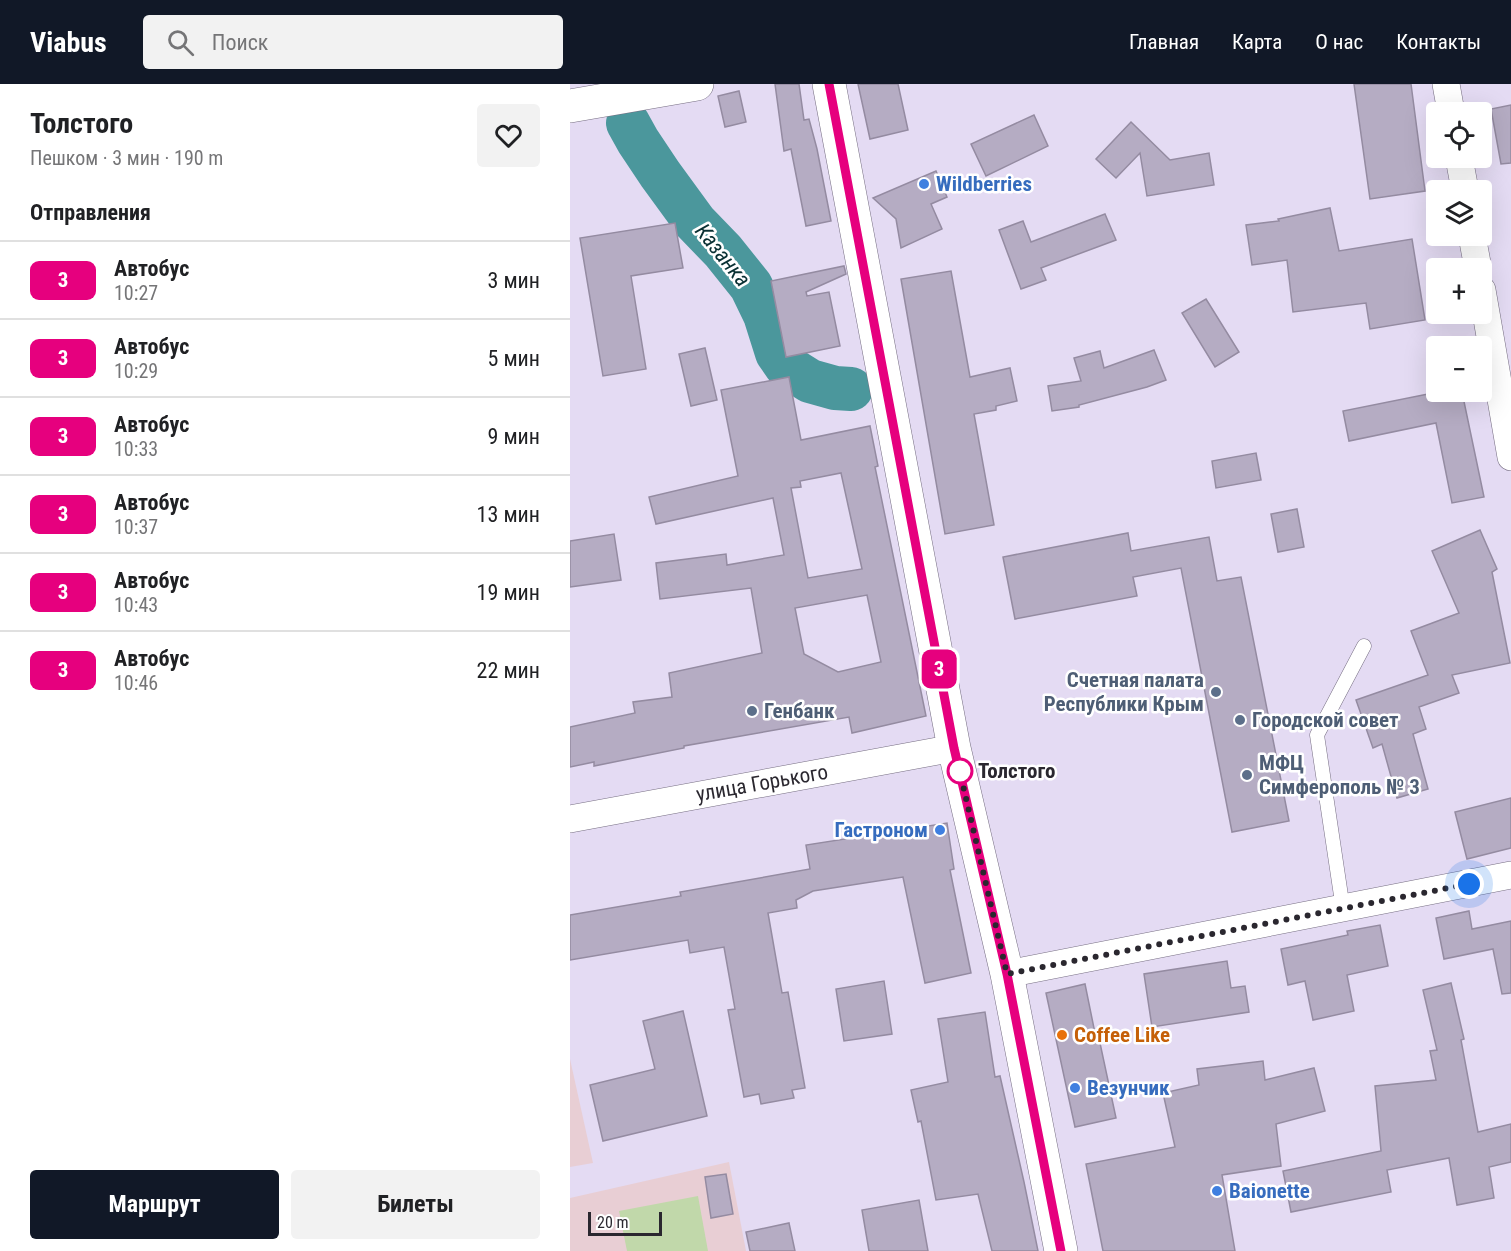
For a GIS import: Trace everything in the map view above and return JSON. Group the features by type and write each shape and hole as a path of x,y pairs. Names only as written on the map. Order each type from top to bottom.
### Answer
{"main road":[{"path":"570,106 613,91 697,84"},
{"path":"829,84 954,748 1007,974 1061,1251"}],"street":[{"path":"1446,84 1449,102"},
{"path":"1492,323 1502,356 1511,457"},
{"name":"улица Горького","path":"570,819 954,748"},
{"path":"1007,974 1511,876"}],"lane":[{"path":"1343,909 1317,735 1364,646"}],"shaded area":[{"path":"570,1059 593,1163 570,1167"},
{"path":"729,1162 746,1251 570,1251 570,1198"}],"green space":[{"path":"698,1196 708,1251 627,1251 619,1211"}],"building":[{"path":"775,84 799,84 804,120 809,119 831,221 806,226 791,149 784,151"},
{"path":"858,84 898,84 908,130 870,139"},
{"path":"1354,84 1411,84 1425,191 1370,199"},
{"path":"739,91 746,122 725,127 718,96"},
{"path":"1511,105 1511,163 1501,164 1492,109"},
{"path":"1034,115 1048,146 986,176 971,144"},
{"path":"1131,122 1170,160 1209,153 1214,185 1147,196 1140,153 1116,178 1096,159"},
{"name":"Wildberries","path":"936,171 947,197 931,204 942,229 901,248 896,219 873,198"},
{"path":"1330,208 1339,251 1412,239 1425,320 1370,329 1366,303 1293,312 1287,260 1252,265 1246,225 1279,221 1278,219"},
{"path":"1105,214 1116,240 1041,268 1046,280 1021,289 999,230 1023,221 1031,242"},
{"path":"675,223 683,268 631,276 646,369 603,376 580,238"},
{"path":"844,266 846,274 806,292 807,296 829,292 840,346 786,357 771,281"},
{"path":"951,271 970,377 1010,368 1017,401 996,406 996,410 974,414 994,525 945,534 901,279"},
{"path":"1206,299 1239,352 1215,367 1182,313"},
{"path":"705,348 717,400 691,406 679,354"},
{"path":"1154,350 1166,380 1079,405 1079,407 1052,411 1048,386 1081,381 1074,358 1100,351 1104,368"},
{"path":"789,377 801,440 870,426 878,466 875,467 926,716 852,733 849,717 684,746 684,748 594,766 594,762 570,767 570,727 635,713 633,702 672,697 669,673 762,653 751,588 660,599 656,563 726,554 727,565 784,555 773,498 656,524 649,497 738,476 721,390","holes":["841,473 862,569 808,578 791,488 801,487 800,481","867,595 881,662 838,672 804,654 795,608"]},
{"path":"1426,394 1426,402 1464,402 1484,497 1452,503 1436,423 1349,441 1343,411"},
{"path":"1256,453 1261,480 1216,488 1212,461"},
{"path":"1297,509 1304,547 1278,552 1271,514"},
{"path":"1480,530 1497,569 1492,572 1510,663 1452,675 1459,693 1419,707 1426,729 1413,734 1428,789 1397,798 1382,744 1373,748 1356,700 1428,675 1411,631 1459,613 1432,551"},
{"name":"Городской совет","path":"1128,533 1131,551 1209,537 1217,581 1241,577 1289,821 1232,832 1181,568 1133,577 1137,596 1015,619 1003,557"},
{"path":"614,534 621,580 570,587 570,541"},
{"path":"1511,798 1511,848 1467,859 1455,812"},
{"path":"947,823 954,869 950,870 971,973 925,983 903,877 813,891 796,900 797,908 768,913 782,993 788,992 805,1088 792,1090 794,1098 761,1104 759,1094 744,1097 728,1010 735,1009 724,947 690,953 688,940 570,960 570,915 681,896 680,892 810,869 806,845"},
{"path":"1469,911 1472,929 1511,921 1511,993 1502,994 1493,949 1444,959 1436,918"},
{"path":"1380,925 1388,966 1347,975 1354,1011 1313,1020 1305,981 1288,985 1281,949 1348,935 1347,931"},
{"path":"1227,961 1231,988 1245,986 1249,1012 1152,1027 1144,974"},
{"path":"884,981 892,1034 844,1041 836,989"},
{"path":"1451,983 1464,1039 1461,1040 1478,1132 1511,1124 1511,1162 1489,1167 1494,1198 1457,1205 1449,1158 1387,1170 1391,1192 1291,1212 1283,1171 1381,1151 1375,1086 1436,1080 1430,1051 1437,1050 1423,990"},
{"path":"1085,984 1116,1118 1075,1127 1046,993"},
{"path":"683,1011 707,1116 603,1141 590,1085 655,1069 643,1021"},
{"path":"985,1012 995,1077 1000,1076 1038,1251 992,1251 978,1194 936,1200 921,1121 918,1122 911,1090 948,1082 938,1019"},
{"path":"1263,1061 1265,1080 1314,1068 1325,1111 1276,1124 1281,1166 1222,1175 1235,1251 1103,1251 1086,1164 1175,1147 1163,1093 1199,1085 1197,1069"},
{"path":"726,1174 733,1214 711,1218 705,1177"},
{"path":"919,1200 928,1251 869,1251 862,1210"},
{"path":"789,1223 795,1251 750,1251 746,1232"}],"waterway":[{"name":"Казанка","path":"628,123 660,174 695,222 723,251 751,286 765,315 777,353 786,366 810,381 835,388 851,389"}],"bus line":[{"name":"3","path":"829,84 954,748 1007,974 1061,1251"}],"place":[{"name":"Wildberries","path":"924,184"},
{"name":"Счетная палата Республики Крым","path":"1216,692"},
{"name":"Генбанк","path":"752,711"},
{"name":"Городской совет","path":"1240,720"},
{"name":"Толстого","path":"960,771"},
{"name":"МФЦ Симферополь № 3","path":"1247,775"},
{"name":"Гастроном","path":"940,830"},
{"name":"Coffee Like","path":"1062,1035"},
{"name":"Везунчик","path":"1075,1088"},
{"name":"Baionette","path":"1217,1191"}],"route":[{"path":"960,771 958,764 1007,974 1469,884"}]}
